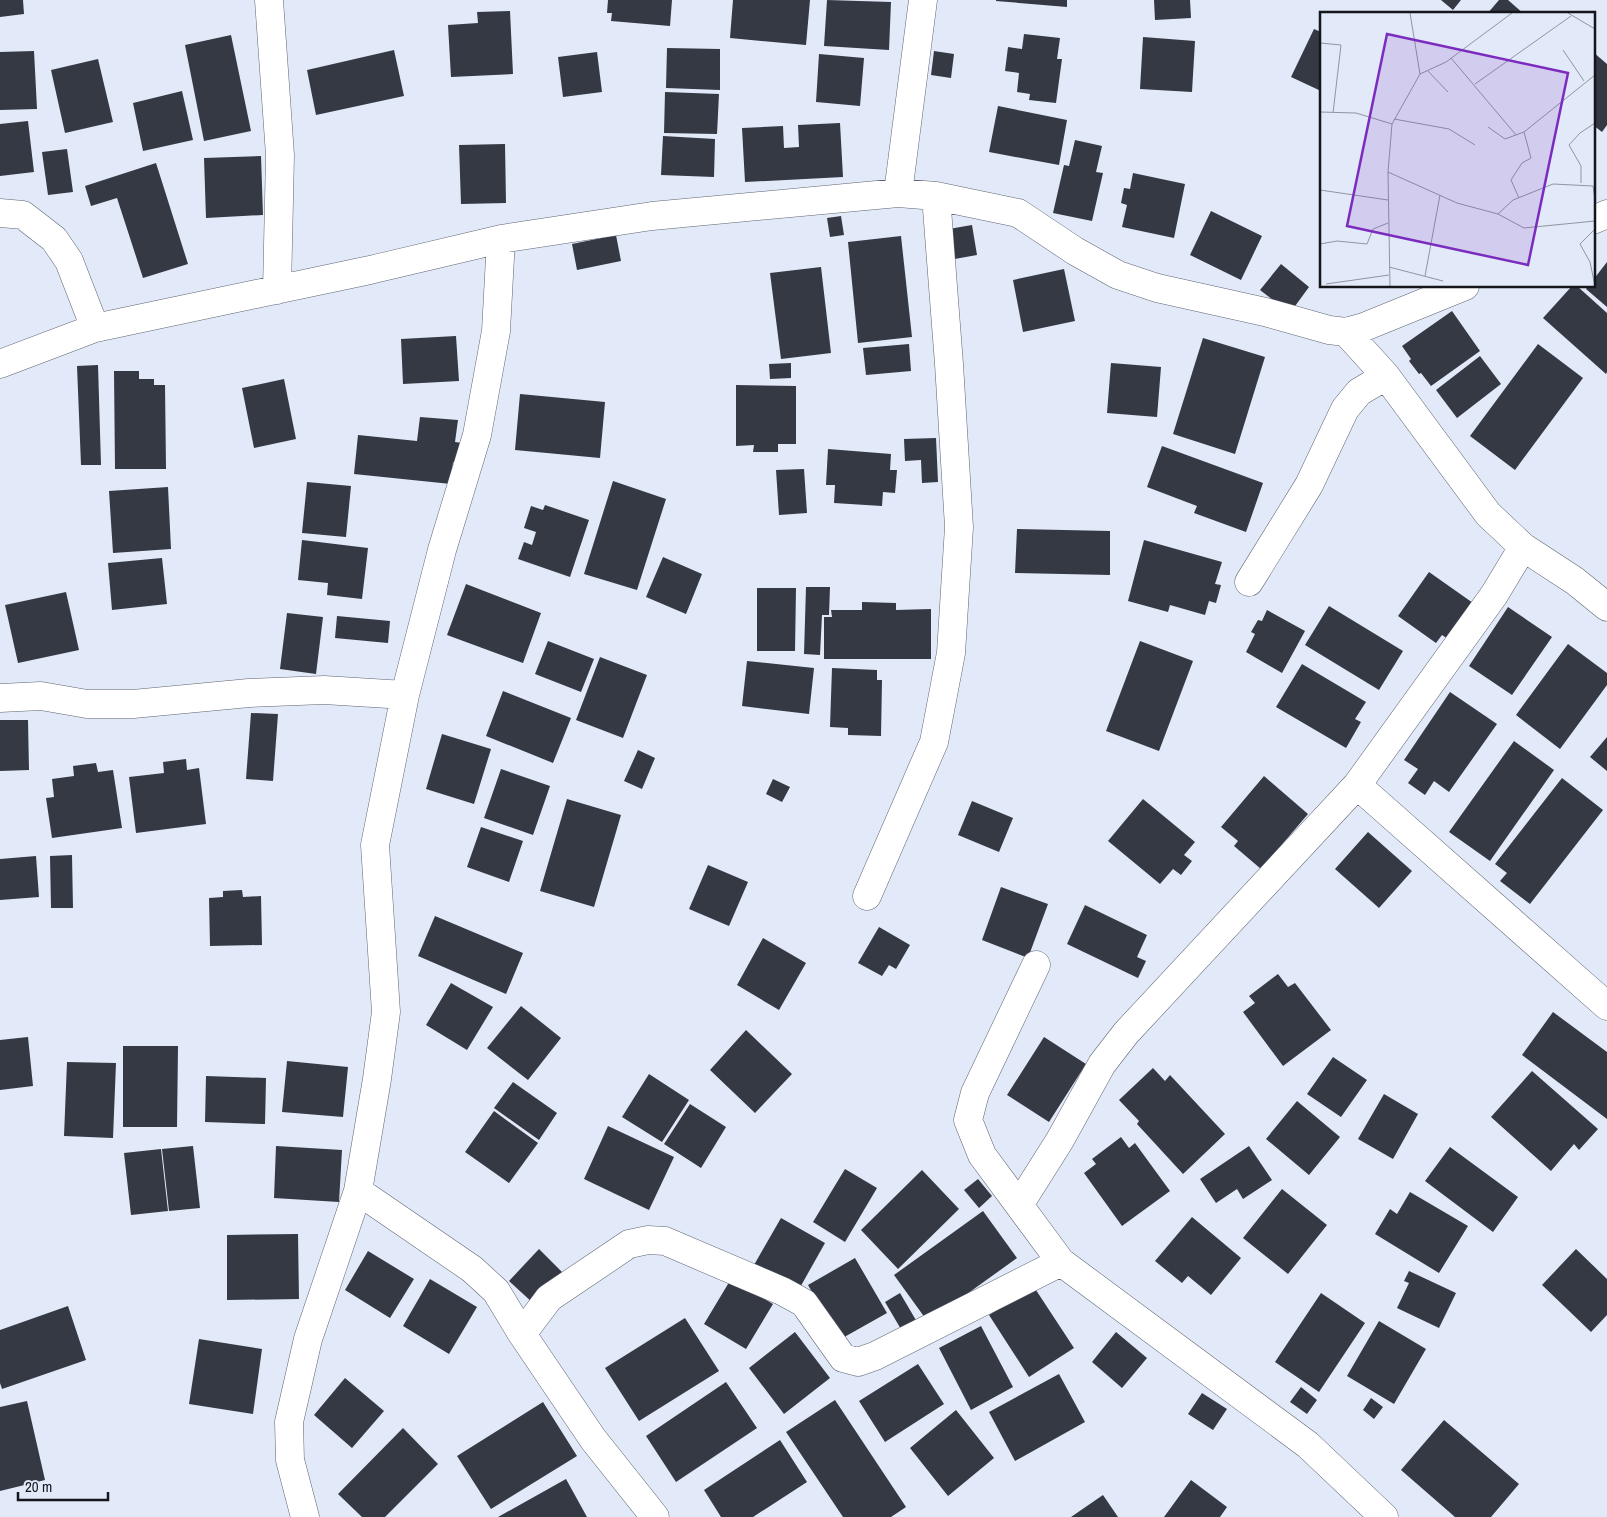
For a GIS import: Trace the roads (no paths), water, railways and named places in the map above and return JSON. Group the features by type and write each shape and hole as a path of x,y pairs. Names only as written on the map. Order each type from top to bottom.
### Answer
{"street":[{"path":"268,0 280,155 277,290"},
{"path":"898,193 923,0"},
{"path":"0,364 95,328 277,290 501,239 652,216 898,193 936,196 1018,213 1075,251 1118,275 1157,288 1265,312 1329,330 1346,332 1364,327 1460,288"},
{"path":"867,896 934,742 951,653 959,527 936,196"},
{"path":"0,213 23,215 54,239 69,261 95,328"},
{"path":"1594,220 1607,214"},
{"path":"305,1517 290,1460 289,1422 308,1339 358,1191 386,1012 375,846 405,695 442,550 478,435 496,331 501,239"},
{"path":"1346,332 1386,376 1488,514 1523,547 1575,581 1607,607"},
{"path":"1249,582 1309,485 1345,409 1359,392 1386,376"},
{"path":"1019,1205 1060,1140 1102,1064 1126,1032 1357,786 1494,594 1523,547"},
{"path":"0,698 41,696 86,704 133,704 249,693 314,690 405,695"},
{"path":"1357,786 1607,1006"},
{"path":"1036,965 975,1092 968,1120 982,1155 1061,1262 1308,1445 1384,1517"},
{"path":"358,1191 472,1269 496,1291 522,1334 594,1439 655,1517"},
{"path":"522,1334 549,1298 629,1244 648,1240 665,1241 782,1291 804,1303 844,1358 858,1362 875,1356 1061,1262"}]}
